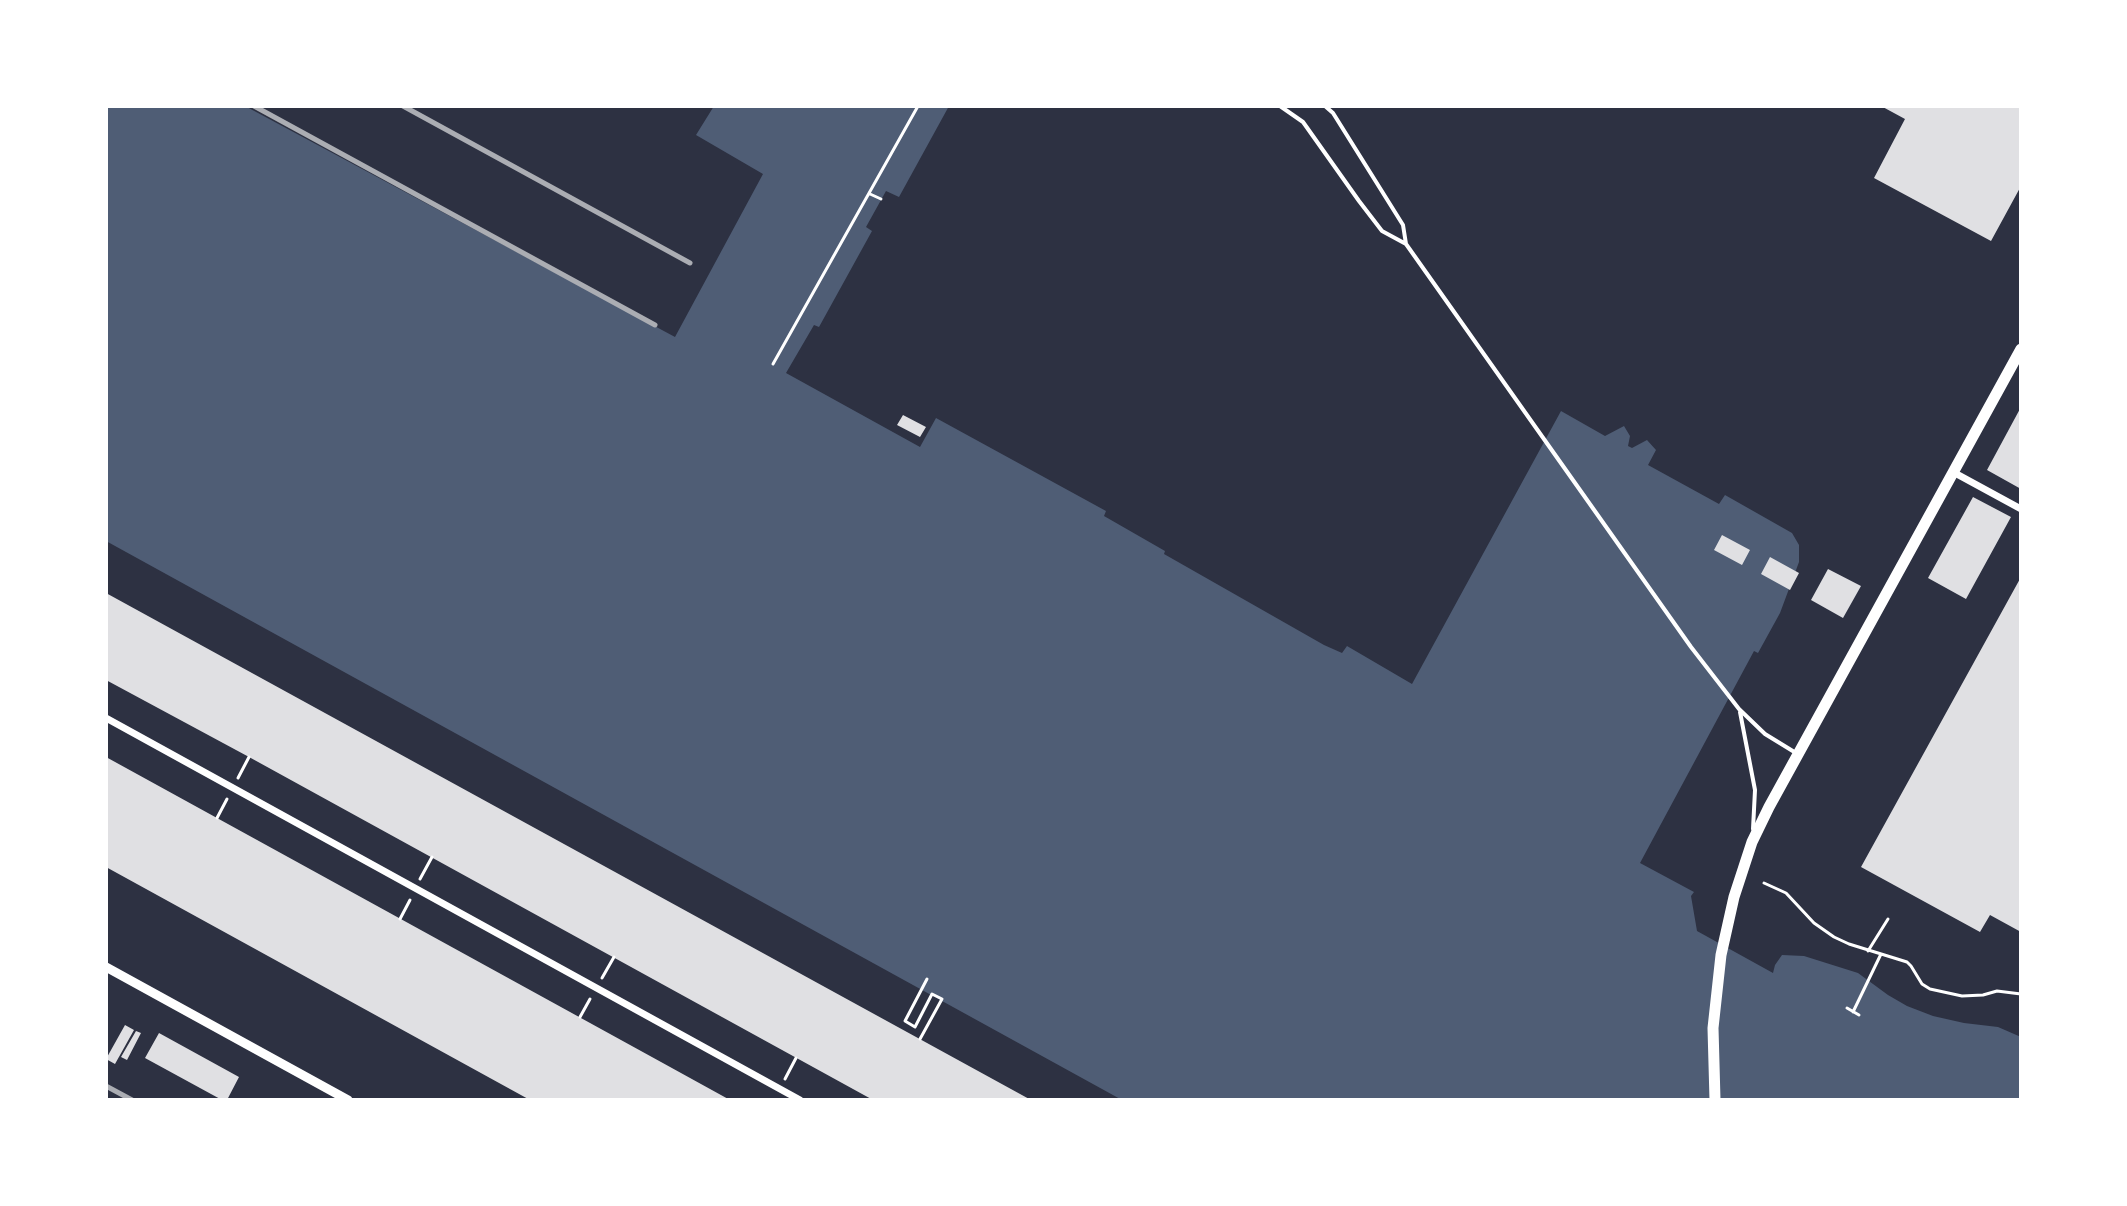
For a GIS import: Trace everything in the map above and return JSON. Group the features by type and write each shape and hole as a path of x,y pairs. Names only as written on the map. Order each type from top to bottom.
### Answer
{"main road":[{"path":"1715,1100 1712,1051 1724,935 1749,850 1798,754 2021,349"}],"street":[{"path":"1953,472 2021,509"},
{"path":"106,718 800,1100"},
{"path":"106,967 348,1100"}],"lane":[{"path":"1280,106 1303,122 1382,231 1406,244 1691,647 1739,709 1765,734 1798,754"},
{"path":"1325,106 1333,113 1403,225 1406,244"},
{"path":"1739,709 1755,790 1749,850"}],"path":[{"path":"773,364 918,106"},
{"path":"868,194 881,199"},
{"path":"1764,883 1786,893 1824,931 1849,944 1907,962 1922,984 1930,989 1962,996 1997,991 2021,994"},
{"path":"1868,951 1888,919"},
{"path":"1853,1012 1881,954"},
{"path":"920,1039 942,999 932,994 915,1027 905,1021 927,979"},
{"path":"1847,1008 1859,1015"}],"water":[{"path":"106,106 245,106 675,337 763,174 696,135 714,106 949,106 899,197 886,191 866,227 872,231 819,327 814,325 786,373 920,447 936,418 1106,511 1104,516 1165,551 1164,554 1324,645 1342,653 1347,646 1412,684 1561,411 1605,436 1624,426 1630,436 1628,446 1632,448 1647,440 1656,450 1648,465 1719,504 1725,495 1792,533 1799,545 1799,562 1780,613 1758,653 1754,651 1640,863 1694,892 1691,896 1697,931 1773,973 1782,955 1804,956 1858,973 1907,1006 1933,1016 1998,1027 2021,1037 2021,1100 1122,1100 106,541"}],"building":[{"path":"1881,106 2021,106 2021,186 1991,241 1874,178 1905,119"},
{"path":"2021,407 2021,489 1987,470"},
{"path":"903,415 926,427 920,437 897,425"},
{"path":"1973,497 2011,517 1966,599 1928,578"},
{"path":"1722,535 1750,550 1742,565 1714,550"},
{"path":"1770,557 1799,573 1790,590 1761,574"},
{"path":"1828,569 1861,586 1843,618 1811,600"},
{"path":"2021,577 2021,932 1990,915 1980,932 1861,867"},
{"path":"106,593 1031,1100 873,1100 106,680"},
{"path":"106,757 730,1100 530,1100 106,867"},
{"path":"125,1025 134,1030 115,1064 106,1059"},
{"path":"136,1031 141,1033 127,1060 121,1057"},
{"path":"159,1033 239,1077 227,1100 145,1058"}],"railway":[{"path":"254,106 655,325"},
{"path":"403,106 690,263"},
{"path":"106,1086 132,1100"}]}
